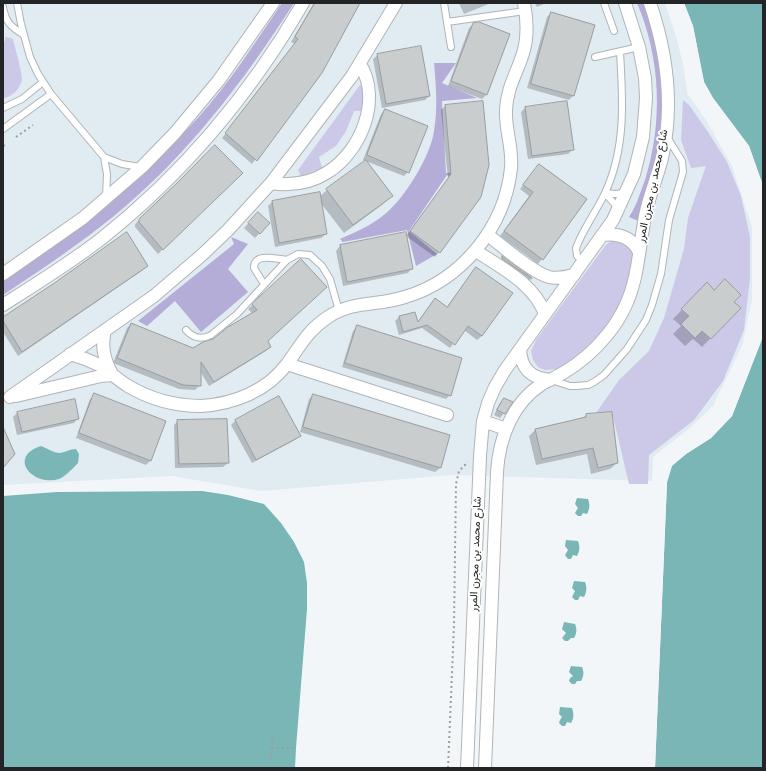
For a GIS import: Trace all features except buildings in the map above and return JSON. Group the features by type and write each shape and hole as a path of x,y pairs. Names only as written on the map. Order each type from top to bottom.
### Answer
{"street":[{"path":"3,305 47,277 100,239 171,177 240,97 282,37 303,3"},
{"path":"7,398 154,296 203,254 228,230 271,183 360,64 396,3"},
{"name":"شارع محمد بن مجرن المرر","path":"467,768 480,456 483,421 495,387 505,370 613,220 634,174 639,156 645,118 645,78 639,47 625,3"},
{"name":"شارع محمد بن مجرن المرر","path":"485,768 497,472 500,449 506,429 513,414 526,398 541,384 576,365 598,346 624,309 630,295 636,274 645,216 659,170 666,136 668,100 667,74 661,37 650,3"},
{"path":"6,270 60,235 105,200 142,167 175,133 210,91 240,52 271,4"},
{"path":"70,354 94,363 137,391 158,400 201,406 223,403 245,397 268,383 287,364 307,335 328,317 339,311 361,304 404,298 426,290 447,277 476,251 488,235 500,211 508,185 512,152 507,126 507,104 510,86 524,50 527,25 524,7"},
{"path":"271,183 295,184 318,178 336,166 351,150 363,126 369,101 368,81 360,64"},
{"name":"شارع محمد بن مجرن المرر","path":"602,236 615,234 627,238 636,246 639,252"},
{"path":"488,235 531,268 545,276 559,278 574,275"},
{"path":"476,251 528,287 539,300 546,314"},
{"path":"105,330 103,338 103,355 112,375"},
{"path":"520,349 520,356 526,368 536,377 550,380"},
{"path":"287,364 447,415"},
{"path":"7,398 101,376 112,375"},
{"path":"483,421 506,429"}],"lane":[{"path":"17,3 31,61 51,94 104,157 122,164 142,167"},
{"path":"444,3 451,47"},
{"path":"604,3 614,31"},
{"path":"3,7 4,15 9,24 24,35"},
{"path":"447,22 524,7"},
{"path":"595,57 639,47"},
{"path":"583,262 577,256 576,248 605,193 618,150 623,117 620,52"},
{"path":"3,108 22,99 43,82"},
{"path":"3,129 51,94"},
{"path":"550,380 570,386 582,386 594,382 604,375 627,350 646,320 658,290 669,220 683,172 682,161 666,136"},
{"path":"104,157 108,183 105,200"},
{"path":"605,193 626,193"},
{"path":"605,193 619,209"},
{"path":"186,330 192,336 200,338 211,335 237,314 287,260 298,254 310,255 322,266 330,279 339,311"},
{"path":"264,284 254,268 256,261 264,257 287,260"}],"path":[{"path":"16,137 33,125"},
{"path":"448,768 454,625 456,484 463,466 468,461 480,456"},
{"path":"270,759 273,736"},
{"path":"272,748 296,748"}],"shaded area":[{"path":"3,3 665,3 683,64 687,93 706,120 732,166 752,227 752,300 742,346 713,406 690,428 653,457 652,481 452,475 261,491 172,476 3,485"},
{"path":"282,3 294,3 255,61 213,116 190,143 141,193 114,216 60,257 3,295 3,281 48,250 104,204 187,130 208,107 230,78"},
{"path":"637,3 648,3 668,108 645,224 629,217 640,194 651,158 657,114 657,91 651,46"},
{"path":"6,37 13,39 22,79 20,86 15,92 6,98 3,98 3,46"},
{"path":"434,63 456,63 442,83 477,98 442,101 446,173 468,172 463,185 447,175 409,231 437,254 416,266 407,230 343,242 340,239 369,225 385,214 401,198 416,176 428,152 434,131 436,97"},
{"path":"360,85 367,90 364,111 354,111 346,131 336,146 319,157 322,168 301,176 298,170"},
{"path":"683,100 689,105 727,162 741,196 750,237 750,278 744,330 723,381 694,420 649,455 648,484 629,484 612,412 596,413 619,380 649,351 664,318 684,249 688,218 706,166 691,168 681,140"},
{"path":"231,237 248,244 228,269 248,292 201,332 175,301 147,326 138,321 234,244"},
{"path":"622,237 639,253 612,327 574,360 557,369 545,370 538,367 533,360 531,351 536,340 605,246 613,239"}],"water":[{"path":"684,3 763,3 763,185 749,146 713,98 704,82 693,26"},
{"path":"763,337 763,768 655,768 667,482 672,466 686,454 711,438 732,416"},
{"path":"41,446 57,453 76,449 79,454 78,463 62,478 49,480 40,479 28,470 25,463 26,457 31,451"},
{"path":"202,491 228,495 264,504 281,523 294,542 304,562 307,583 307,609 295,768 3,768 3,496 57,492"},
{"path":"577,498 588,499 589,510 587,514 583,513 581,516 578,516 575,513 578,508 575,504"},
{"path":"566,540 578,541 579,543 577,556 573,555 571,559 568,559 565,555 568,550 565,546"},
{"path":"574,581 585,582 586,586 584,597 580,596 578,600 575,600 572,597 575,591 572,588"},
{"path":"564,622 575,624 576,628 574,638 571,638 568,641 565,641 562,638 566,633 562,629"},
{"path":"571,666 582,667 583,671 581,681 577,681 575,684 572,684 569,681 573,676 569,672"},
{"path":"560,707 572,708 573,710 571,723 567,722 565,726 562,726 559,723 562,717 559,714"}],"pier":[{"path":"682,3 684,3 693,26 704,82 713,98 749,146 763,187 761,186 747,147 711,99 702,82 691,26"},
{"path":"763,335 732,416 711,438 672,465 667,482 655,768 653,768 665,482 670,464 709,436 730,415 761,336"}]}
